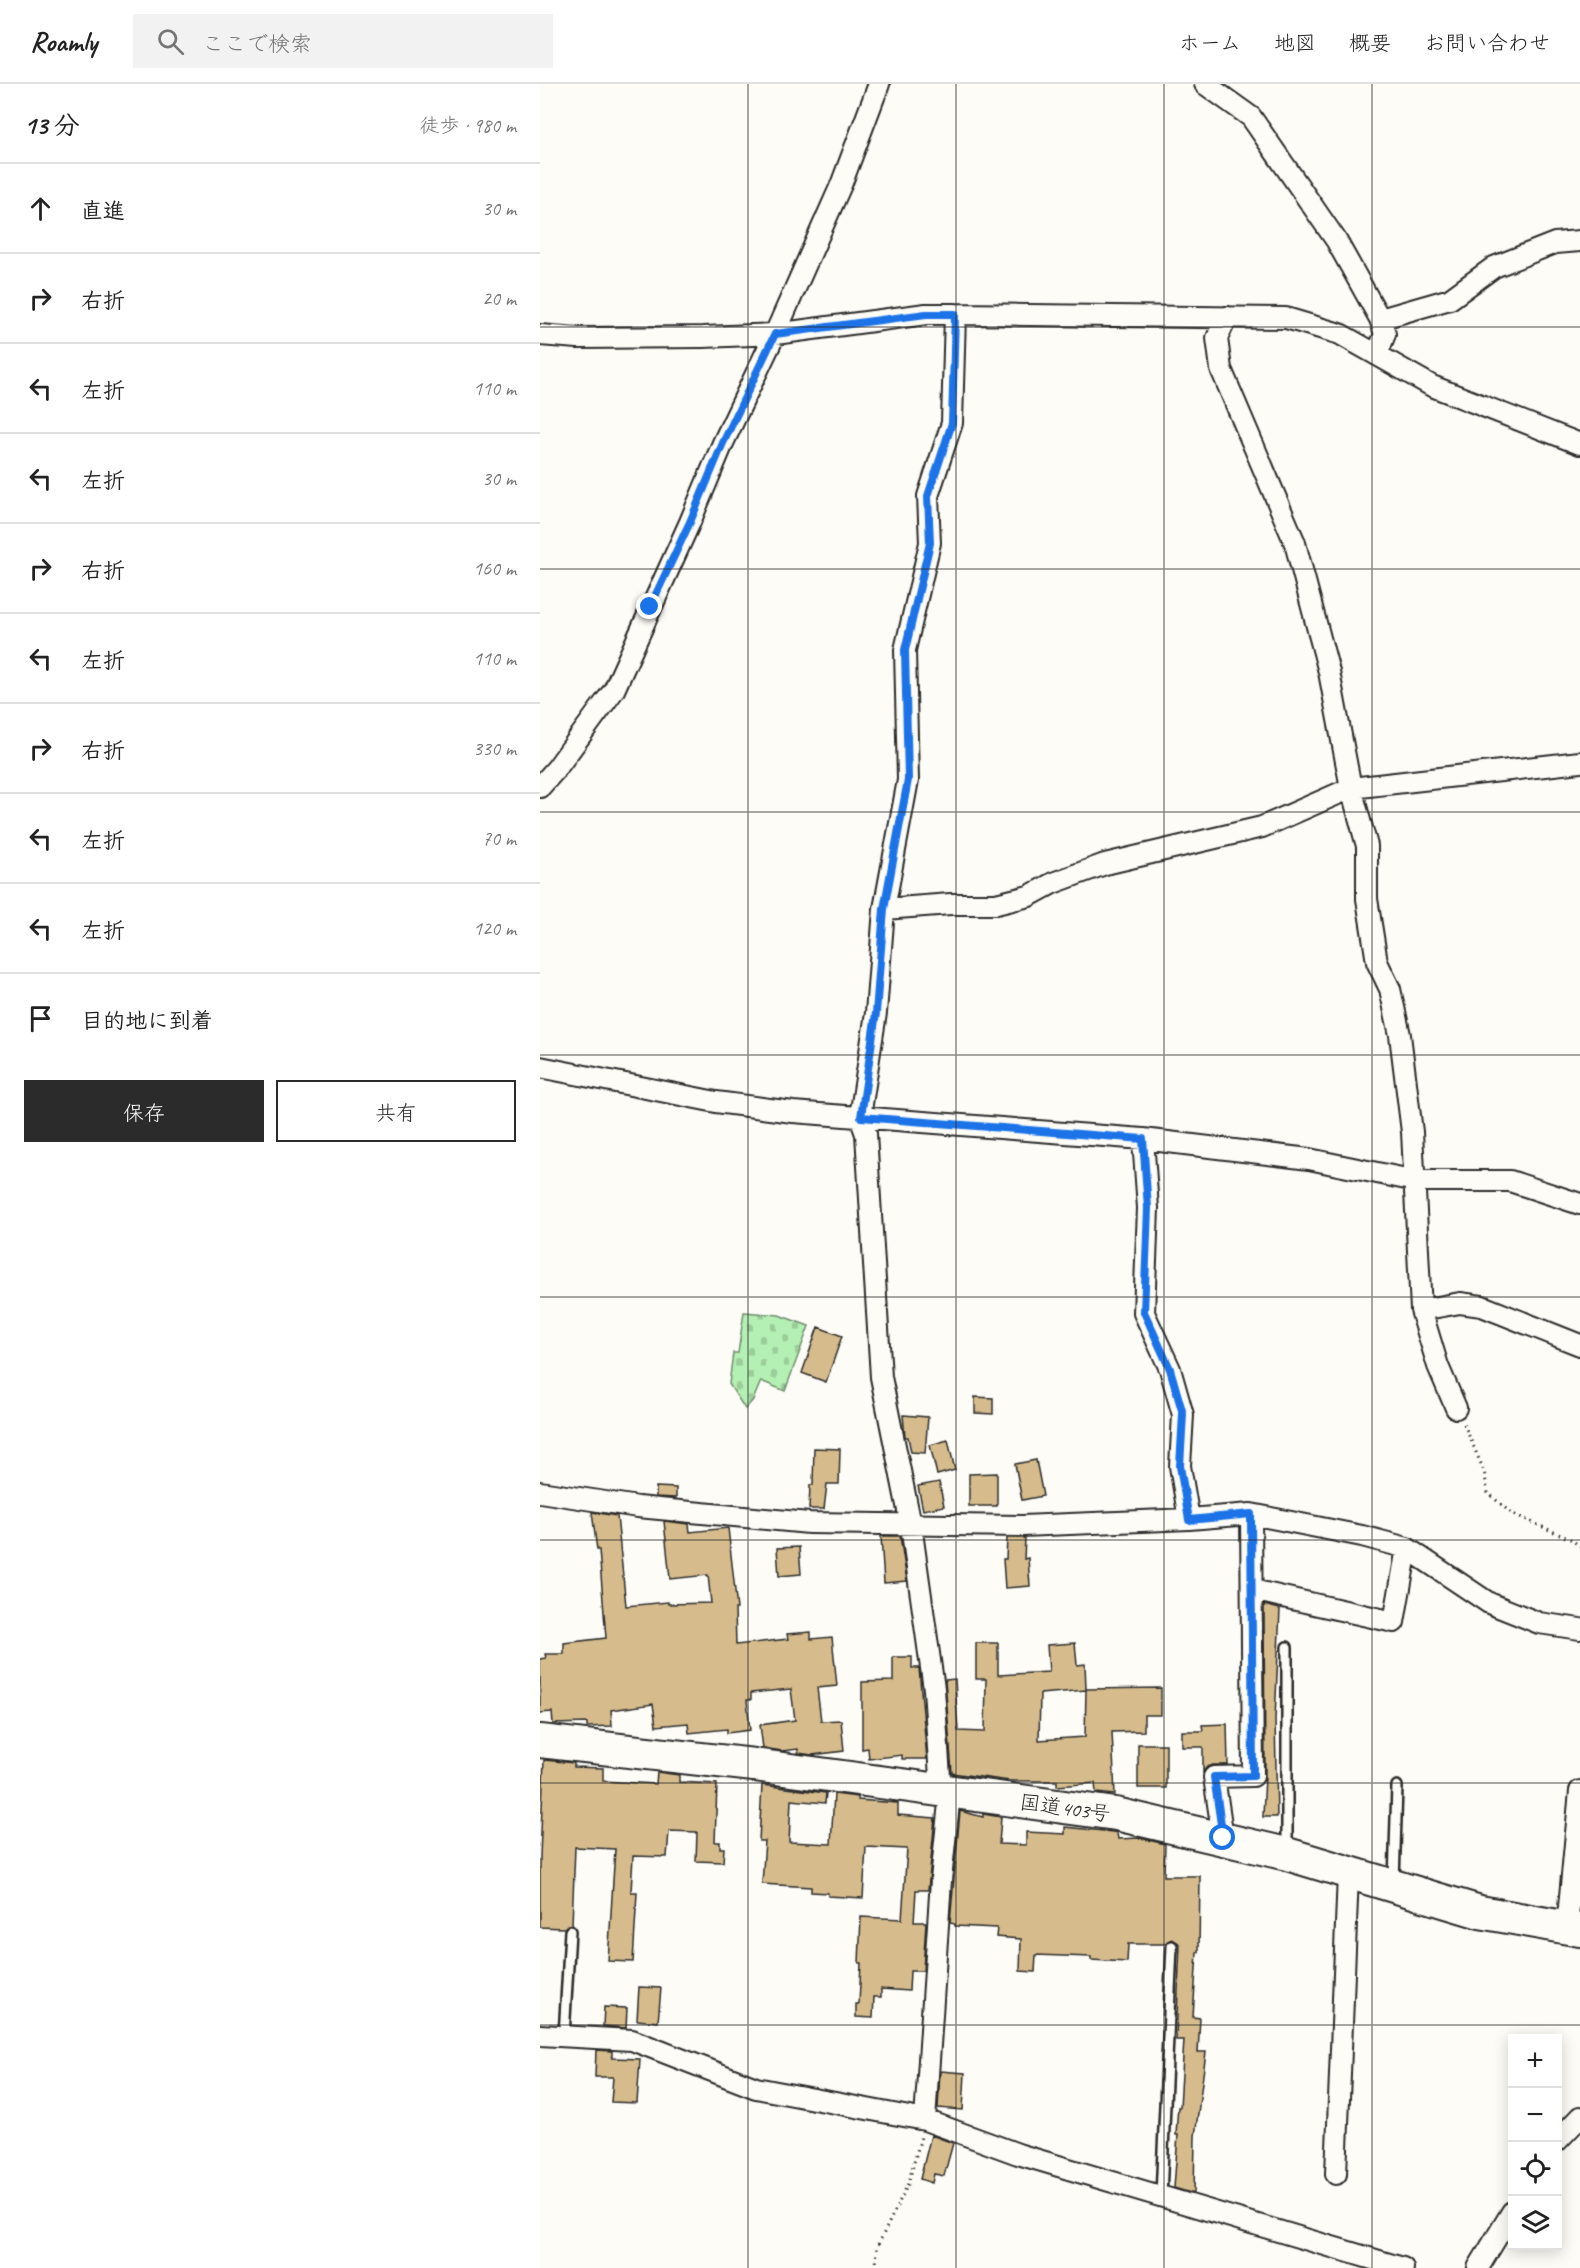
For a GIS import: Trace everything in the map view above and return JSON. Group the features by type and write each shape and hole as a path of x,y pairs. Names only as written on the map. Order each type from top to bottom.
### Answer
{"highway":[{"name":"国道403号","path":"540,1741 754,1765 1116,1814 1287,1854 1393,1888 1480,1912 1573,1929"}],"street":[{"path":"540,787 556,769 614,690 841,184 879,84"},
{"path":"1206,84 1251,117 1336,240 1380,319 1384,334 1377,354"},
{"path":"1380,319 1450,299 1494,267 1555,243 1580,241"},
{"path":"540,335 590,338 775,334 926,314 1286,318 1340,334 1432,386 1580,444"},
{"path":"925,2120 946,1792 911,1526 881,1377 866,1134 861,1117 876,1013 884,909 908,780 905,650 930,543 928,496 952,423 955,314"},
{"path":"1227,317 1217,338 1221,369 1295,543 1329,672 1351,788 1367,846 1367,899 1377,962 1390,989 1400,1035 1416,1181 1421,1310 1438,1366 1456,1408"},
{"path":"884,909 951,904 996,904 1029,896 1053,883 1105,864 1262,827 1351,788 1580,762"},
{"path":"540,1067 716,1102 794,1112 1143,1139 1309,1159 1416,1181 1510,1181 1580,1204"},
{"path":"1143,1139 1148,1208 1144,1312 1170,1369 1183,1414 1180,1466 1189,1520"},
{"path":"1421,1310 1460,1303 1482,1306 1580,1345"},
{"path":"540,1492 688,1513 809,1523 1022,1526 1189,1520 1251,1514 1362,1536 1407,1548 1489,1603 1539,1623 1580,1629"},
{"path":"1223,1838 1214,1777 1253,1776 1251,1514"},
{"path":"1252,1590 1394,1622 1407,1548"},
{"path":"1573,1929 1580,1791"},
{"path":"1336,2174 1348,1874"},
{"path":"540,2035 632,2040 756,2088 925,2120 1018,2154 1403,2268"},
{"path":"1562,2136 1580,2117"},
{"path":"1478,2268 1508,2219"}],"lane":[{"path":"1287,1647 1287,1854"},
{"path":"1393,1888 1397,1786"},
{"path":"564,2036 570,1931"},
{"path":"1161,2196 1172,1946"}],"path":[{"path":"1456,1408 1484,1471 1488,1493 1511,1513 1570,1539 1580,1546"},
{"path":"876,2268 877,2247 908,2184 925,2120"}],"green space":[{"path":"744,1312 779,1315 809,1326 785,1391 761,1381 753,1400 745,1409 729,1384 733,1353 738,1353"}],"building":[{"path":"818,1327 842,1336 826,1382 802,1373"},
{"path":"975,1397 993,1398 993,1414 975,1413"},
{"path":"903,1415 928,1417 925,1453 911,1452 908,1437 905,1437"},
{"path":"948,1440 955,1470 937,1475 930,1445"},
{"path":"814,1448 840,1449 839,1484 827,1484 824,1509 809,1509 810,1485 813,1485"},
{"path":"1036,1460 1043,1496 1022,1500 1015,1464"},
{"path":"997,1473 997,1506 969,1506 969,1474"},
{"path":"939,1482 944,1506 923,1510 918,1486"},
{"path":"656,1487 676,1488 676,1498 656,1497"},
{"path":"592,1512 617,1516 626,1606 668,1602 668,1604 711,1603 708,1575 670,1579 664,1521 689,1524 690,1532 728,1528 737,1609 735,1609 736,1645 788,1639 787,1634 811,1632 811,1639 832,1637 837,1686 817,1688 821,1721 841,1720 844,1751 812,1755 798,1753 798,1749 782,1751 763,1748 760,1725 795,1720 791,1689 751,1693 751,1700 747,1700 750,1730 727,1733 727,1729 689,1733 688,1723 656,1726 653,1704 611,1710 612,1726 587,1727 587,1723 553,1724 552,1712 540,1713 540,1659 546,1658 545,1654 564,1654 564,1643 606,1638 599,1550 597,1550"},
{"path":"881,1536 900,1536 907,1581 884,1583"},
{"path":"1007,1538 1025,1538 1024,1559 1028,1558 1030,1586 1005,1588 1003,1559 1006,1559"},
{"path":"799,1547 801,1574 779,1576 777,1548"},
{"path":"1264,1605 1280,1609 1275,1719 1277,1817 1263,1817 1265,1776"},
{"path":"976,1643 998,1643 998,1675 1049,1672 1047,1645 1075,1643 1077,1665 1085,1664 1086,1689 1161,1688 1161,1715 1144,1715 1144,1731 1112,1732 1115,1795 1096,1793 1095,1783 1057,1786 1057,1781 1010,1781 952,1773 945,1680 955,1679 958,1731 985,1732 986,1679 976,1679","holes":["1086,1690 1085,1737 1039,1740 1040,1694"]},
{"path":"893,1657 912,1657 912,1668 919,1668 927,1759 902,1759 902,1755 869,1759 868,1748 862,1749 862,1682 893,1681"},
{"path":"1227,1724 1228,1765 1213,1765 1207,1767 1203,1772 1203,1747 1182,1747 1182,1731 1203,1731 1202,1725"},
{"path":"1138,1744 1166,1744 1166,1788 1138,1788"},
{"path":"544,1760 574,1763 574,1767 603,1768 603,1781 656,1784 657,1772 679,1775 679,1782 717,1784 715,1842 720,1842 720,1848 724,1848 723,1862 696,1861 697,1832 669,1831 667,1857 633,1856 631,1892 637,1892 633,1962 608,1961 615,1849 575,1847 572,1925 564,1928 540,1927"},
{"path":"762,1785 826,1793 825,1803 791,1800 789,1842 831,1844 834,1794 858,1797 858,1800 898,1803 898,1815 935,1818 928,1890 916,1890 914,1922 926,1922 923,1971 910,1971 909,1991 881,1989 881,1997 874,1997 873,2018 856,2017 856,2004 859,2004 861,1917 902,1919 907,1849 866,1847 863,1898 828,1896 828,1893 811,1892 811,1887 762,1884 765,1841 759,1841"},
{"path":"960,1811 983,1817 983,1814 1001,1817 999,1844 1026,1845 1026,1832 1065,1834 1065,1827 1113,1832 1117,1833 1118,1839 1140,1838 1165,1844 1164,1876 1200,1876 1199,1952 1197,1952 1193,2017 1200,2018 1198,2052 1206,2052 1195,2136 1194,2194 1174,2188 1184,2040 1176,2040 1180,1944 1172,1939 1166,1944 1128,1944 1127,1962 1091,1960 1091,1957 1036,1955 1035,1972 1020,1971 1021,1939 996,1937 997,1928 955,1926 950,1923"},
{"path":"639,1987 661,1988 658,2022 637,2020"},
{"path":"604,2007 627,2008 626,2028 603,2026"},
{"path":"596,2050 612,2051 612,2058 640,2059 637,2103 611,2102 613,2077 595,2077"},
{"path":"940,2071 965,2073 963,2110 938,2108"},
{"path":"931,2135 953,2143 944,2176 934,2174 932,2183 920,2179"}],"route":[{"path":"650,607 690,522 723,443 775,334 926,314 955,314 952,423 928,496 930,543 905,650 908,780 884,909 876,1013 861,1117 1143,1139 1148,1208 1144,1312 1170,1369 1183,1414 1180,1466 1189,1520 1251,1514 1253,1776 1214,1777 1223,1838"}]}
